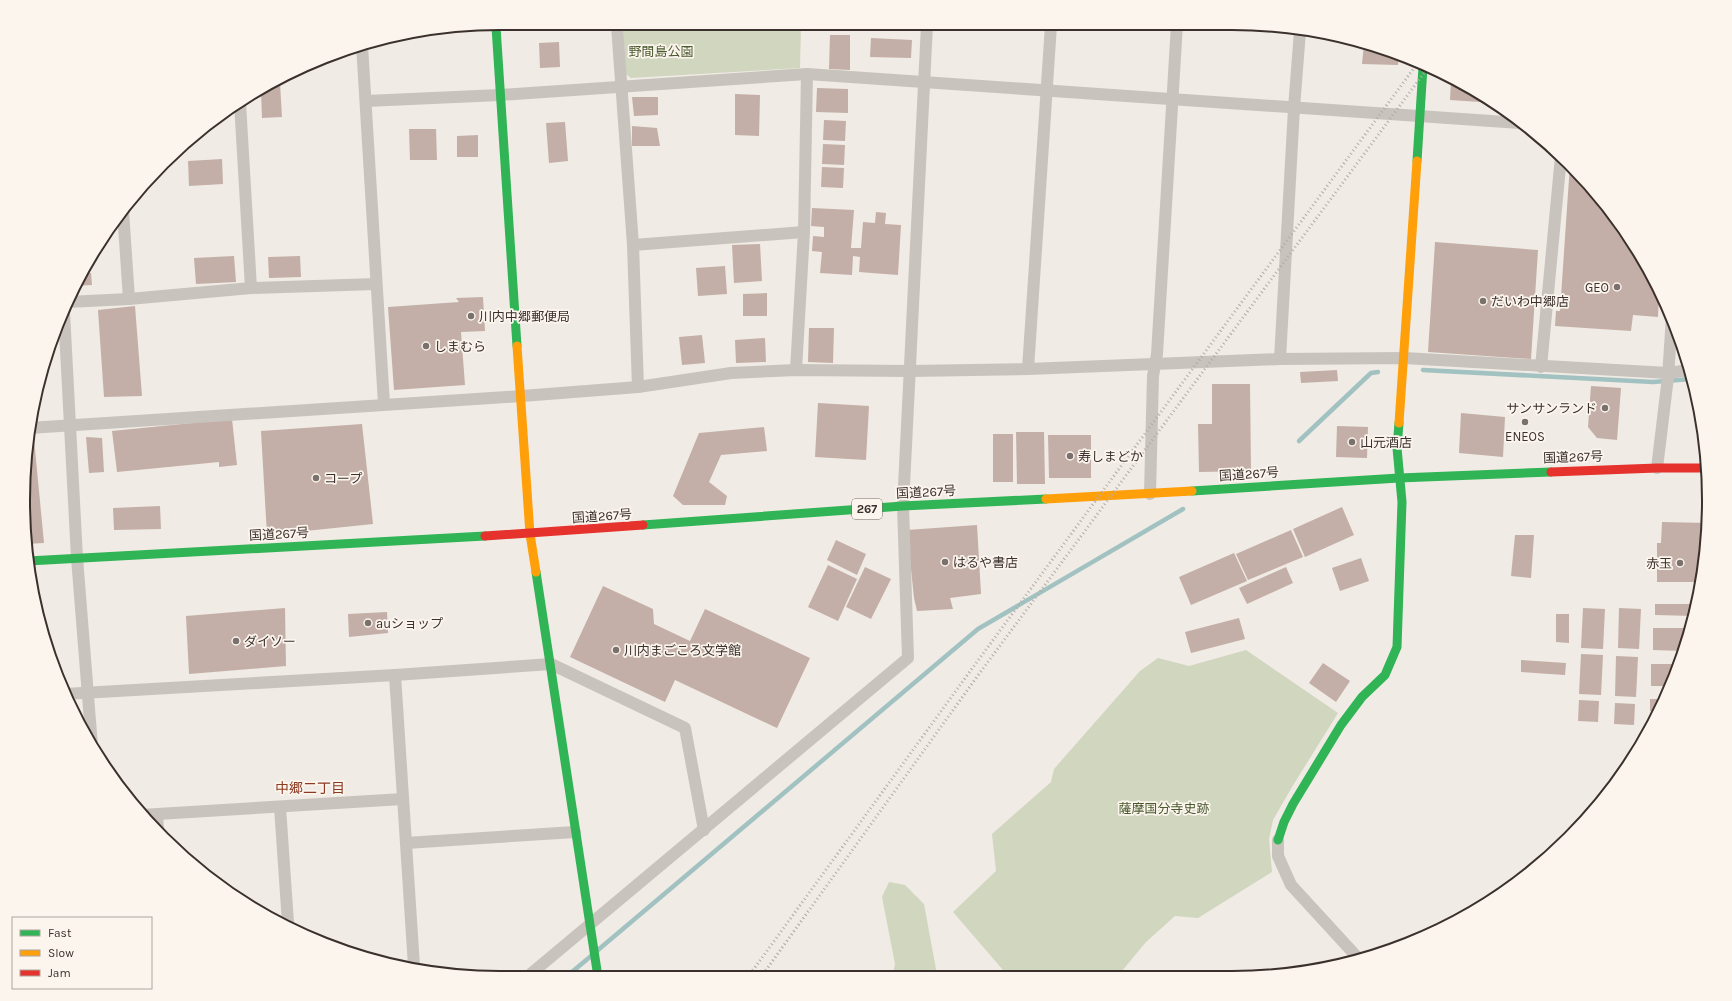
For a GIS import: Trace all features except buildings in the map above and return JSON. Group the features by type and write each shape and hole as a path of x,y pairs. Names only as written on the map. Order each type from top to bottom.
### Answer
{"main road":[{"path":"496,30 522,396 530,534 597,971"},
{"path":"1278,840 1284,822 1293,804 1341,725 1362,697 1385,675 1397,647 1402,502 1397,448 1419,116 1424,71"},
{"name":"国道267号","path":"34,561 530,534 903,506 1150,494 1399,478 1657,468 1701,468"}],"street":[{"path":"617,30 620,86 633,244 638,387"},
{"path":"536,971 590,931 704,830 908,658 903,506 927,30"},
{"path":"1028,369 1051,30"},
{"path":"1150,494 1153,376 1157,346 1177,30"},
{"path":"1280,360 1294,108 1300,35"},
{"path":"362,51 384,404"},
{"path":"796,370 804,232 806,74"},
{"path":"366,101 500,95 806,74 1512,122"},
{"path":"240,108 251,288"},
{"path":"1541,367 1560,164"},
{"path":"124,219 129,299"},
{"path":"633,244 804,232"},
{"path":"75,302 129,299 251,288 376,284"},
{"path":"65,324 77,558 91,731"},
{"path":"1657,468 1668,379 1671,333"},
{"path":"36,428 522,396 638,387 731,373 796,370 910,371 1028,369 1155,363 1404,358 1541,367 1668,379 1684,372"},
{"path":"72,694 395,675 551,664 686,728 704,830"},
{"path":"395,675 414,963"},
{"path":"151,815 403,799"},
{"path":"280,807 288,920"},
{"path":"157,815 157,822"},
{"path":"406,843 576,832"},
{"path":"1278,840 1278,856 1291,885 1355,954"}],"green space":[{"name":"野間島公園","path":"623,30 801,30 800,68 631,78 626,74"},
{"name":"薩摩国分寺史跡","path":"1246,650 1338,713 1273,820 1269,839 1272,872 1198,918 1175,916 1146,942 1122,971 1004,971 953,912 996,871 992,834 1051,782 1054,769 1140,671 1158,658 1189,666"},
{"path":"889,882 905,885 924,904 935,971 893,971 895,964 882,897"}],"waterway":[{"path":"1423,370 1653,382 1686,379"},
{"path":"1299,441 1371,373 1378,372"},
{"path":"598,950 978,629 1183,509"},
{"path":"573,971 591,956"}],"railway":[{"path":"752,971 971,670 1415,67"},
{"path":"765,971 979,674 1425,72"}],"traffic: fast":[{"path":"496,30 517,346"},
{"path":"1417,161 1423,71"},
{"path":"1278,840 1284,822 1293,804 1341,725 1362,697 1385,675 1397,647 1402,502 1397,448 1399,423"},
{"path":"1192,491 1399,478 1551,472"},
{"path":"643,525 903,506 1046,499"},
{"path":"34,561 485,536"},
{"path":"536,572 597,971"}],"traffic: slow":[{"path":"1399,423 1417,161"},
{"path":"517,346 530,534 536,572"},
{"path":"1046,499 1192,491"}],"traffic: jam":[{"path":"1551,472 1701,468"},
{"path":"485,536 643,525"}],"place":[{"name":"GEO","path":"1617,287"},
{"name":"だいわ中郷店","path":"1483,301"},
{"name":"川内中郷郵便局","path":"471,316"},
{"name":"しまむら","path":"426,346"},
{"name":"サンサンランド","path":"1605,408"},
{"name":"ENEOS","path":"1525,422"},
{"name":"山元酒店","path":"1352,442"},
{"name":"寿しまどか","path":"1070,456"},
{"name":"コープ","path":"316,478"},
{"name":"はるや書店","path":"945,562"},
{"name":"赤玉","path":"1680,563"},
{"name":"auショップ","path":"368,623"},
{"name":"ダイソー","path":"236,641"},
{"name":"川内まごころ文学館","path":"616,650"}],"district":[{"name":"中郷二丁目","path":"310,788"}]}
